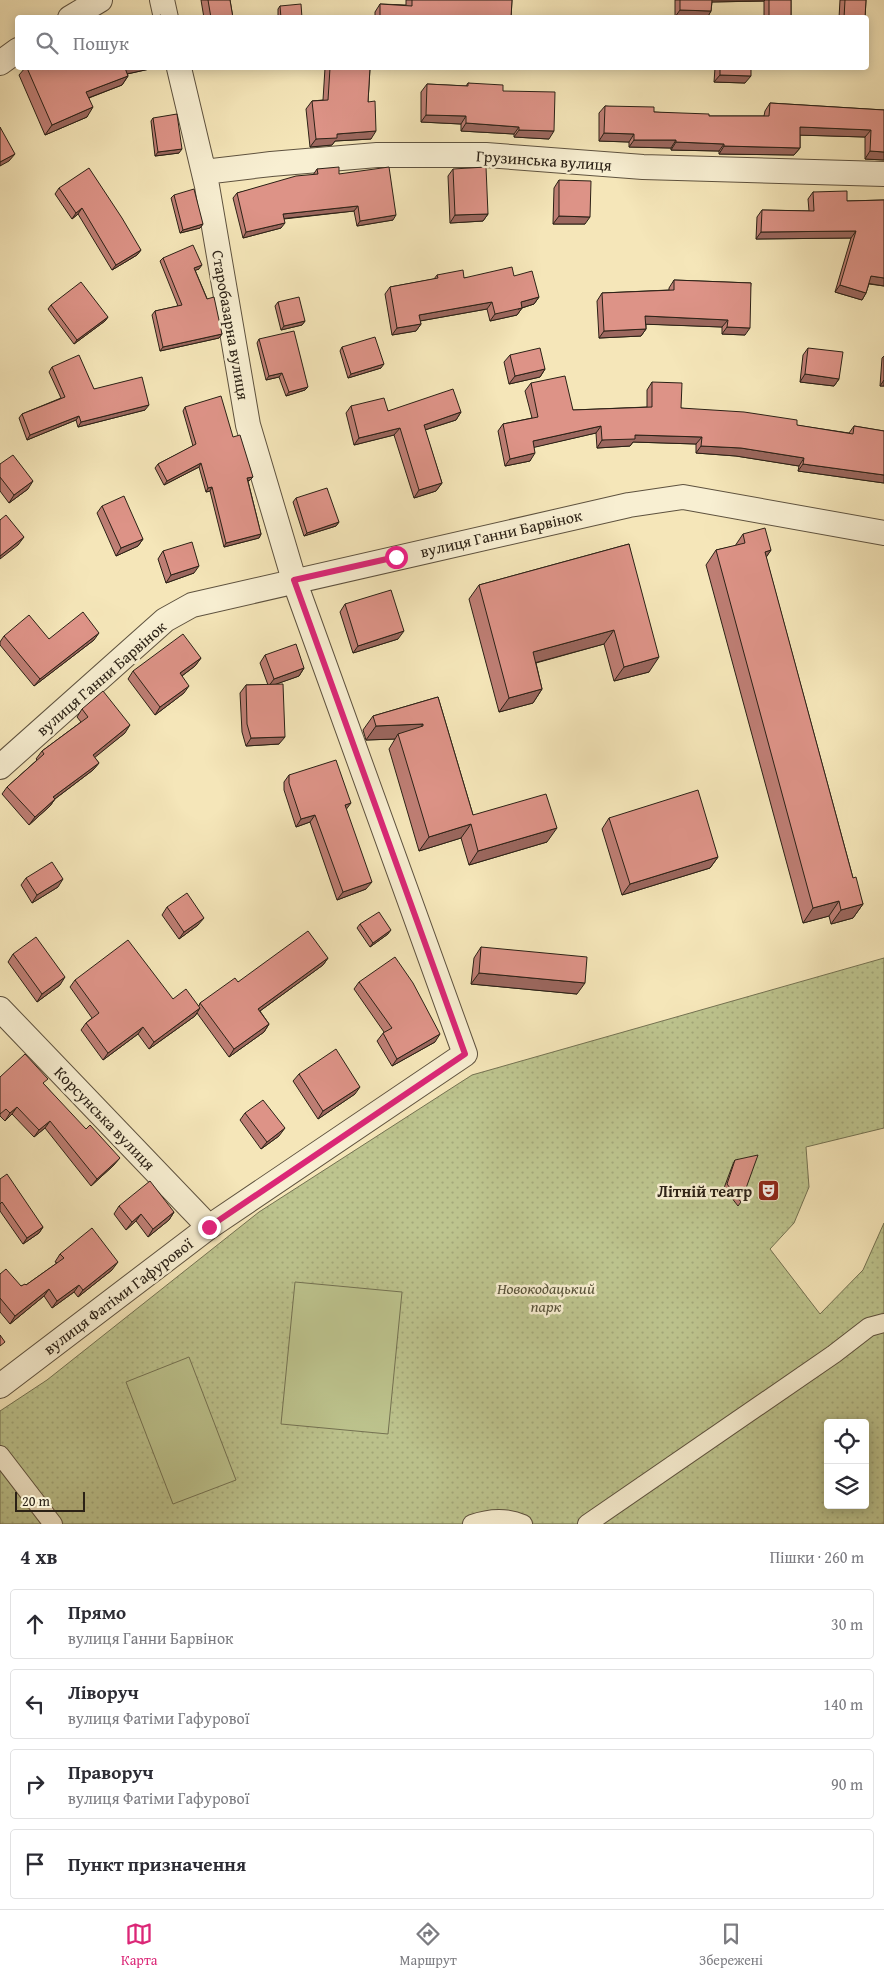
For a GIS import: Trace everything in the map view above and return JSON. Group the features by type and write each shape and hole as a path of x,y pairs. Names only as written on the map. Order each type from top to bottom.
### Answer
{"street":[{"path":"75,15 100,0"},
{"path":"162,0 165,15"},
{"path":"0,62 15,52"},
{"name":"Старобазарна вулиця","path":"179,70 204,172 248,425 294,580"},
{"name":"Грузинська вулиця","path":"204,172 377,155 486,155 643,167 884,174"},
{"name":"вулиця Ганни Барвінок","path":"0,767 165,620 192,605 629,504 683,497 884,533"},
{"name":"вулиця Фатіми Гафурової","path":"0,1386 209,1227 465,1054 294,580"},
{"name":"Корсунська вулиця","path":"0,1009 209,1227"},
{"path":"587,1524 810,1371 869,1327 884,1323"},
{"path":"0,1455 53,1524"},
{"path":"472,1524 482,1520 500,1518 523,1524"}],"green space":[{"name":"Новокодацький парк","path":"884,958 884,1128 806,1147 809,1187 794,1223 770,1249 820,1314 863,1270 884,1223 884,1524 0,1524 0,1411 47,1380 259,1212 472,1075"},
{"path":"295,1282 402,1292 388,1434 281,1424"},
{"path":"189,1357 236,1480 173,1504 126,1382"}],"building":[{"path":"208,0 230,0 232,15 210,15"},
{"path":"412,0 512,0 511,15 380,15 380,4 412,6"},
{"path":"680,0 712,0 711,11 680,10"},
{"path":"769,0 791,0 791,15 769,15"},
{"path":"845,0 866,0 865,15 844,15"},
{"path":"301,4 302,15 281,15 280,6"},
{"path":"28,70 126,70 128,76 86,92 93,107 52,125"},
{"path":"330,70 370,70 368,102 375,101 376,131 337,134 337,138 316,139 312,101 328,100"},
{"path":"720,70 751,70 751,76 720,75"},
{"path":"468,83 503,85 503,91 555,92 554,131 519,130 519,127 466,123 466,116 426,115 427,84 468,86"},
{"path":"770,103 884,110 884,152 870,151 871,130 800,127 800,148 724,146 724,144 676,142 676,140 634,140 634,134 604,133 605,106 654,107 654,112 709,114 709,116 769,116"},
{"path":"177,114 182,149 158,152 153,118"},
{"path":"0,127 15,154 0,162"},
{"path":"339,167 339,174 389,167 396,215 360,221 358,206 283,214 285,223 246,232 237,193 296,176 318,174 317,169"},
{"path":"486,167 488,214 455,215 453,169"},
{"path":"89,168 141,250 116,265 82,208 76,213 59,188"},
{"path":"559,180 591,181 590,217 559,216"},
{"path":"194,189 203,224 183,230 174,195"},
{"path":"847,191 847,201 884,200 884,278 871,276 866,293 840,285 856,231 761,232 762,210 814,211 813,192"},
{"path":"193,245 202,265 194,268 207,299 214,297 222,334 163,347 155,311 182,305 163,258"},
{"path":"512,267 514,276 532,271 539,297 521,302 522,308 495,314 492,302 419,315 421,324 397,328 390,287 438,278 437,275 463,270 464,278"},
{"path":"674,280 751,283 750,328 727,327 728,320 645,316 646,329 604,331 602,293 674,290"},
{"path":"81,282 108,317 77,340 51,305"},
{"path":"299,297 305,321 284,326 278,302"},
{"path":"294,331 308,387 289,392 282,373 269,376 259,339"},
{"path":"375,337 384,364 351,374 342,347"},
{"path":"540,348 545,369 515,376 510,355"},
{"path":"808,348 843,352 839,379 805,374"},
{"path":"79,355 94,389 142,377 149,405 81,422 79,416 30,435 22,414 65,397 52,367"},
{"path":"565,376 573,410 652,407 652,382 682,383 681,408 744,412 797,420 797,425 853,434 854,426 884,431 884,475 803,464 804,458 741,448 701,446 702,437 635,435 635,439 602,440 601,426 533,441 535,453 510,459 503,424 538,417 531,383"},
{"path":"453,389 461,412 424,425 442,483 419,490 400,428 359,438 351,406 384,398 388,411"},
{"path":"221,396 233,437 240,435 253,477 247,478 261,534 226,543 212,487 208,488 201,463 167,481 158,464 196,444 185,407"},
{"path":"13,455 33,481 14,495 0,477 0,464"},
{"path":"327,488 339,522 307,533 296,498"},
{"path":"124,496 143,539 121,548 102,506"},
{"path":"6,515 24,537 0,556 0,520"},
{"path":"765,528 771,550 765,552 853,878 856,877 863,904 841,910 839,901 813,908 716,550 745,543 743,534"},
{"path":"192,542 199,566 171,575 163,551"},
{"path":"629,544 659,657 624,667 614,630 533,652 542,689 509,698 479,585"},
{"path":"391,590 404,631 358,646 345,604"},
{"path":"83,612 99,633 40,679 4,636 29,615 49,639"},
{"path":"183,634 201,658 180,673 189,686 160,707 133,671"},
{"path":"296,644 304,668 274,679 265,655"},
{"path":"283,684 285,737 251,738 247,724 246,685"},
{"path":"103,691 130,725 93,755 99,763 53,797 55,799 35,817 7,787 44,754 42,751 88,717 82,709"},
{"path":"438,697 473,815 546,794 557,828 478,851 471,824 429,837 398,734 423,726 423,724 376,726 373,716"},
{"path":"336,760 351,803 345,805 372,882 343,892 315,815 301,819 289,783 289,775"},
{"path":"698,790 718,857 630,884 609,818"},
{"path":"52,862 63,879 37,895 26,878"},
{"path":"187,893 204,918 184,932 167,907"},
{"path":"379,912 391,930 373,943 360,924"},
{"path":"308,931 328,958 258,1009 269,1024 234,1049 200,1003 235,978 238,982"},
{"path":"36,937 65,977 42,994 13,954"},
{"path":"128,940 173,999 186,989 200,1008 154,1042 143,1027 108,1053 86,1023 99,1013 75,980"},
{"path":"481,947 587,957 585,983 479,973"},
{"path":"395,957 413,983 440,1034 397,1059 383,1033 392,1028 359,982"},
{"path":"336,1049 360,1087 323,1111 299,1074"},
{"path":"25,1054 48,1079 43,1083 86,1129 90,1125 120,1158 97,1179 50,1121 39,1130 17,1107 10,1113 6,1109 0,1114 0,1077"},
{"path":"263,1100 285,1128 267,1142 245,1113"},
{"path":"758,1155 741,1202 727,1184 735,1160"},
{"path":"7,1174 43,1227 27,1238 2,1202 0,1204 0,1179"},
{"path":"150,1181 174,1212 153,1229 141,1214 132,1222 119,1206"},
{"path":"92,1228 118,1262 83,1290 79,1285 57,1301 49,1289 15,1316 0,1298 0,1274 6,1269 21,1286 26,1285 64,1258 60,1254"},
{"path":"0,1335 5,1342 0,1346"}],"place":[{"name":"Лiтнiй театр","path":"768,1191"}],"route":[{"path":"209,1227 465,1054 294,580 396,557"}]}
